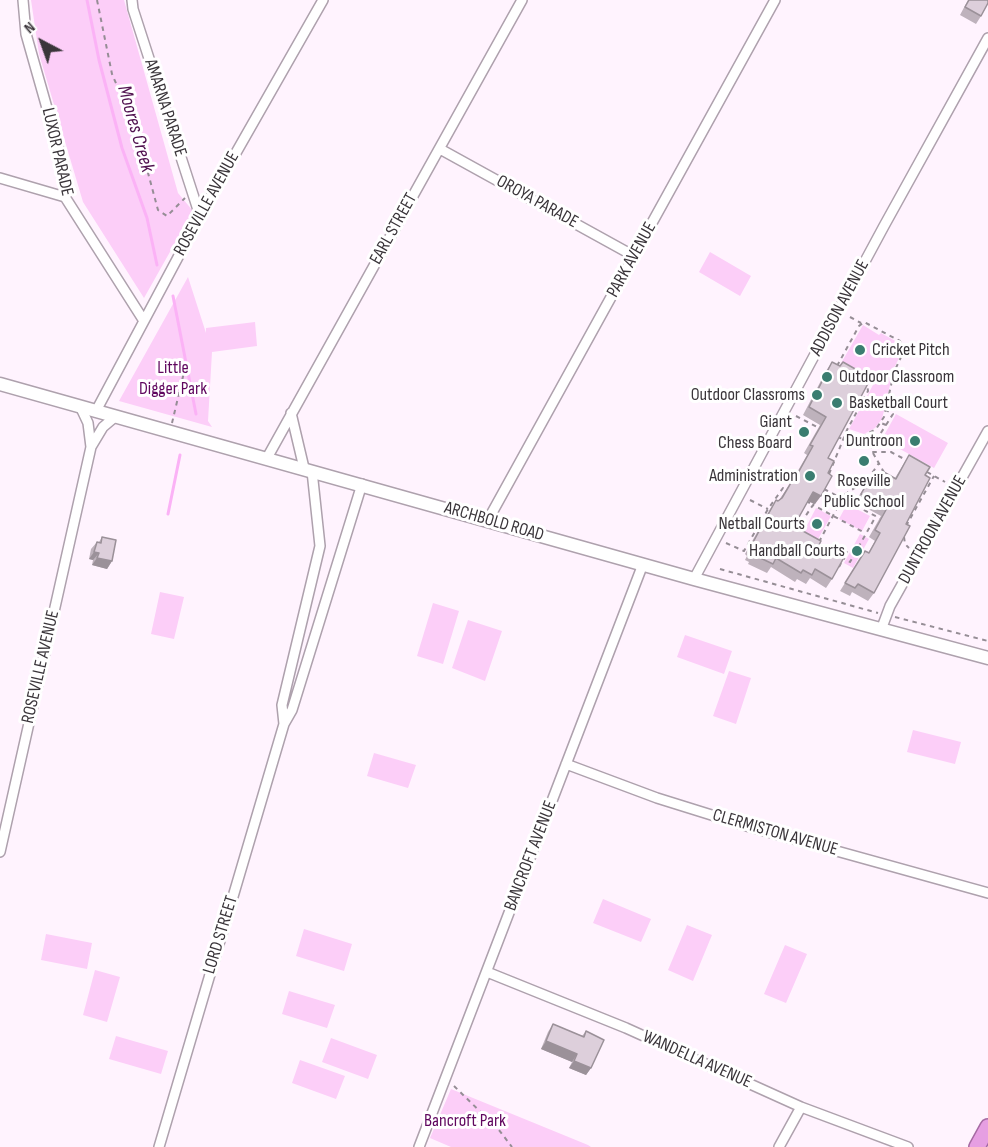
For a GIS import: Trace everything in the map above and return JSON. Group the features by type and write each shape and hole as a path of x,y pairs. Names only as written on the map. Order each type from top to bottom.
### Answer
{"highway":[{"path":"977,1147 988,1127"}],"main road":[{"name":"ARCHBOLD ROAD","path":"0,384 694,579 988,658"}],"street":[{"name":"LUXOR PARADE","path":"22,0 26,34 66,175 65,197 144,321"},
{"name":"AMARNA PARADE","path":"132,0 200,216"},
{"name":"ROSEVILLE AVENUE","path":"96,411 200,216 323,0"},
{"name":"EARL STREET","path":"267,458 522,0"},
{"name":"PARK AVENUE","path":"488,520 775,0"},
{"name":"ADDISON AVENUE","path":"694,579 878,236 988,38"},
{"name":"OROYA PARADE","path":"440,149 634,256"},
{"path":"0,178 65,197"},
{"name":"ROSEVILLE AVENUE","path":"81,406 88,423 91,447"},
{"name":"LORD STREET","path":"284,723 282,705 320,546 308,469 291,413"},
{"name":"ROSEVILLE AVENUE","path":"0,852 91,447 103,427 116,416"},
{"name":"DUNTROON AVENUE","path":"881,630 886,614 988,431"},
{"name":"LORD STREET","path":"159,1147 284,723 292,710 362,484"},
{"name":"BANCROFT AVENUE","path":"420,1147 642,564"},
{"name":"CLERMISTON AVENUE","path":"566,764 657,798 750,827 988,893"},
{"name":"WANDELLA AVENUE","path":"487,972 626,1028 801,1107 908,1147"},
{"path":"779,1147 801,1107"}],"path":[{"path":"97,0 112,74 137,132 158,210 167,216 191,191"},
{"path":"831,434 844,440 853,440 876,429 886,410 894,372 902,355 903,348 900,341 867,322 861,323 850,317"},
{"path":"838,368 861,323"},
{"path":"169,431 185,368"},
{"path":"826,479 868,390 868,385 861,380"},
{"path":"871,450 893,414 886,410"},
{"path":"796,416 822,429"},
{"path":"881,423 886,425"},
{"path":"861,437 866,439 887,477"},
{"path":"871,450 891,452 909,461"},
{"path":"813,553 842,498 868,479 879,463"},
{"path":"926,471 945,482"},
{"path":"909,548 903,540 904,531 934,476"},
{"path":"822,487 886,522"},
{"path":"726,543 744,551 783,488 793,494"},
{"path":"794,533 817,496"},
{"path":"803,499 866,534"},
{"path":"750,500 768,509"},
{"path":"837,555 850,562 876,516"},
{"path":"811,542 830,552 826,558"},
{"path":"839,567 843,559"},
{"path":"720,569 988,641"},
{"path":"445,1077 499,1130 512,1147"}],"green space":[{"path":"31,0 124,0 178,193 193,211 144,298 83,202 39,54"},
{"path":"710,252 751,276 740,296 699,272"},
{"name":"Little Digger Park","path":"188,277 206,333 206,328 255,322 257,346 212,352 208,421 212,427 119,401"},
{"path":"863,325 899,343 902,352 894,368 882,419 875,428 864,434 849,429 873,385 859,374 842,369 840,365"},
{"name":"Duntroon","path":"896,414 948,443 934,468 882,439"},
{"path":"847,504 870,516 862,531 839,519"},
{"name":"Netball Courts","path":"816,508 831,516 817,541 803,533"},
{"name":"Handball Courts","path":"860,534 869,539 853,568 844,563"},
{"path":"160,592 184,597 174,639 151,634"},
{"path":"433,603 459,611 443,664 417,656"},
{"path":"468,620 502,631 485,681 452,668"},
{"path":"685,635 732,651 724,674 677,657"},
{"path":"729,671 751,678 736,724 713,716"},
{"path":"913,730 961,742 955,764 907,752"},
{"path":"374,753 416,765 408,788 367,776"},
{"path":"603,899 651,919 641,942 593,923"},
{"path":"687,925 712,935 693,981 668,970"},
{"path":"304,929 352,944 344,971 296,956"},
{"path":"46,934 92,943 87,969 41,960"},
{"path":"785,945 807,954 786,1003 764,994"},
{"path":"95,970 120,977 107,1022 83,1015"},
{"path":"289,991 335,1005 327,1028 282,1014"},
{"path":"116,1036 168,1051 161,1074 109,1059"},
{"path":"331,1038 377,1055 368,1079 322,1062"},
{"path":"300,1060 345,1076 336,1099 292,1083"},
{"name":"Bancroft Park","path":"451,1089 591,1147 451,1147 430,1138"}],"building":[{"path":"969,0 988,0 981,16 965,7"},
{"path":"832,362 840,366 843,362 871,378 828,458 834,461 828,473 832,476 821,496 813,492 794,526 821,541 818,547 833,552 836,546 847,552 832,579 815,569 812,575 803,570 801,573 776,558 773,564 754,555 751,546 776,500 782,498 793,482 826,417 809,407"},
{"path":"909,455 930,467 925,475 930,478 906,524 910,526 874,593 858,584 855,588 845,583 865,551 869,553 880,533 875,530 887,508 861,494 869,480 875,484 882,471 896,479"},
{"path":"102,537 116,540 112,561 97,558 99,553 94,552 97,542 101,543"},
{"path":"553,1024 584,1037 586,1031 604,1040 591,1068 574,1061 577,1054 546,1041"}],"waterway":[{"name":"Moores Creek","path":"87,0 99,60 122,148 147,218 157,265"},
{"name":"Moores Creek","path":"173,296 196,414"},
{"name":"Moores Creek","path":"168,514 180,455"}],"place":[{"name":"Cricket Pitch","path":"860,350"},
{"name":"Outdoor Classroom","path":"827,377"},
{"name":"Outdoor Classroms","path":"817,395"},
{"name":"Basketball Court","path":"837,403"},
{"name":"Giant Chess Board","path":"804,432"},
{"name":"Duntroon","path":"915,441"},
{"name":"Roseville Public School","path":"864,461"},
{"name":"Administration","path":"810,476"},
{"name":"Netball Courts","path":"817,524"},
{"name":"Handball Courts","path":"857,551"}]}
